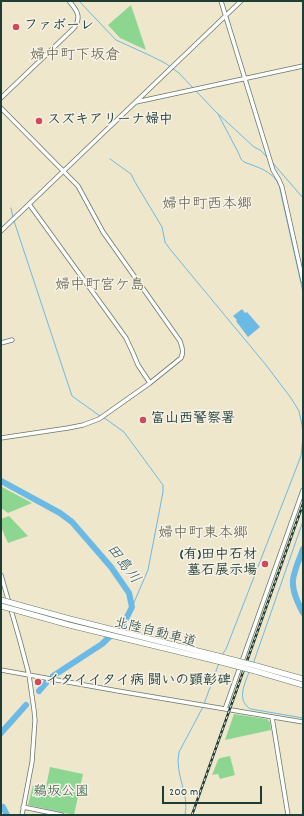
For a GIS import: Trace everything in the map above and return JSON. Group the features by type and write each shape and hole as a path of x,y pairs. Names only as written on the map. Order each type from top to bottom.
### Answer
{"highway":[{"name":"北陸自動車道","path":"1,600 256,669 303,679"},
{"name":"北陸自動車道","path":"1,606 57,622 218,659"},
{"name":"北陸自動車道","path":"256,669 303,685"}],"street":[{"path":"1,98 77,24 77,12 69,1"},
{"path":"221,1 246,78 273,170 282,187 303,281"},
{"path":"1,231 241,1"},
{"path":"136,102 303,66"},
{"path":"1,108 80,190 103,232 180,341 183,354 181,358 150,383 99,419 83,425 1,438"},
{"path":"29,204 126,338 138,365 150,383"},
{"path":"1,343 12,340"},
{"path":"224,709 303,490"},
{"path":"1,575 29,675 35,720 32,762 22,815"},
{"path":"1,670 303,722"},
{"path":"272,717 288,815"},
{"path":"24,807 62,815"}],"green space":[{"path":"131,5 146,50 120,38 108,25"},
{"path":"2,487 32,503 8,513 1,508"},
{"path":"9,516 28,536 8,543 1,527 1,519"},
{"path":"234,714 267,719 270,722 271,730 225,740"},
{"path":"230,756 235,775 220,779 218,774 212,775 218,760 220,758"},
{"name":"鵜坂公園","path":"50,767 83,774 74,815 28,805 33,785 46,787"}],"water":[{"path":"242,309 245,313 247,312 260,327 248,337 233,316"}],"waterway":[{"path":"79,1 116,40 165,63 179,73 194,89"},
{"path":"196,91 216,112 267,157"},
{"path":"218,114 241,159 244,162 269,173 279,185 303,292"},
{"path":"110,159 131,174 162,227 165,242 169,248 266,365 299,411 303,436 301,456 226,649 222,655"},
{"path":"272,162 303,198"},
{"path":"11,208 13,218"},
{"path":"14,221 72,396 100,416"},
{"path":"103,417 124,432 163,485 163,492 148,570 132,607"},
{"name":"田島川","path":"1,481 60,513 72,522 111,567 129,593 132,607 124,623 102,644 53,676"},
{"path":"253,664 303,521"},
{"path":"303,549 293,580 293,588 303,613"},
{"path":"204,704 219,663"},
{"path":"249,672 243,693 244,701 247,707 303,718"},
{"name":"田島川","path":"39,691 46,683"},
{"name":"田島川","path":"1,733 26,705"},
{"path":"185,815 186,807 179,768 179,752 203,707"},
{"name":"田島川","path":"3,807 7,815"}],"railway":[{"path":"192,815 303,504"}],"place":[{"name":"ファボーレ","path":"16,27"},
{"name":"スズキアリーナ婦中","path":"39,121"},
{"name":"富山西警察署","path":"143,420"},
{"name":"(有)田中石材 墓石展示場","path":"265,564"},
{"name":"イタイイタイ病 闘いの顕彰碑","path":"38,682"}],"district":[{"name":"婦中町下坂倉","path":"75,57"},
{"name":"婦中町西本郷","path":"207,206"},
{"name":"婦中町宮ケ島","path":"100,287"},
{"name":"婦中町東本郷","path":"203,535"}]}
